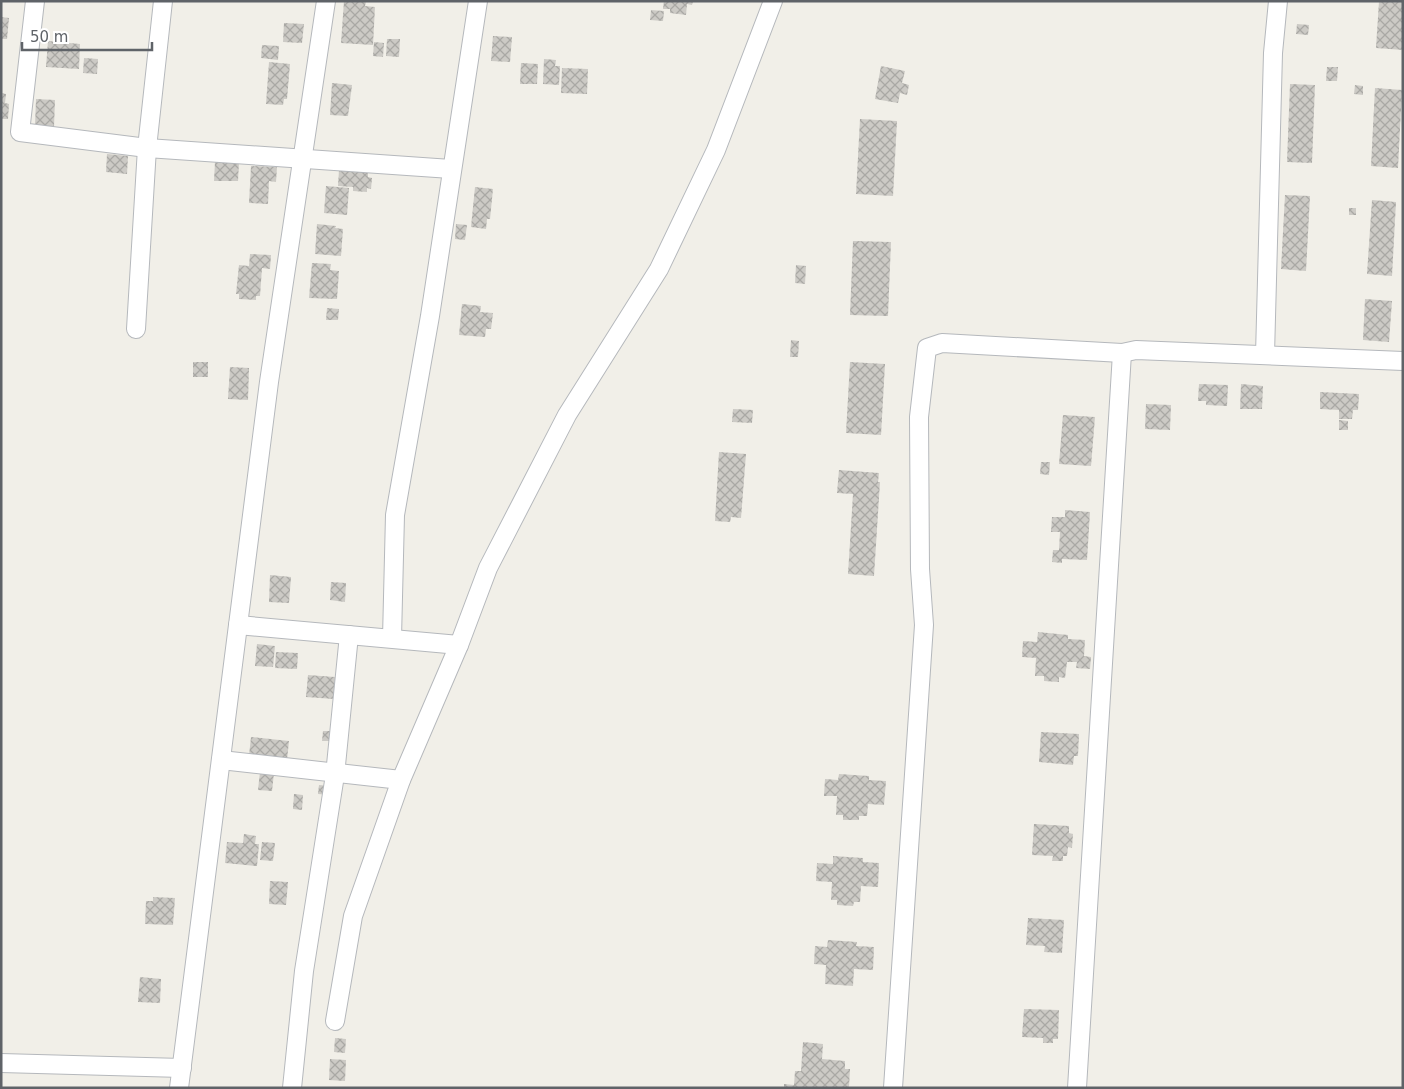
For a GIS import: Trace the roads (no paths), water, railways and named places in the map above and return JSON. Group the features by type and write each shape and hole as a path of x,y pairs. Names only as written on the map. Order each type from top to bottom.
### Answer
{"street":[{"path":"35,1 20,132 147,148 303,157 304,160 451,170"},
{"path":"136,330 147,148 163,1"},
{"path":"179,1088 269,382 326,1"},
{"path":"392,638 395,515 430,316 478,1"},
{"path":"335,1021 354,916 401,780 459,645 488,568 563,423 658,269 716,150 773,1"},
{"path":"1264,355 1273,54 1278,1"},
{"path":"893,1088 924,625 920,569 919,417 927,348 942,343 1122,354 1136,350 1403,361"},
{"path":"1077,1088 1122,354"},
{"path":"238,625 459,645"},
{"path":"292,1088 304,971 335,775 349,635"},
{"path":"221,760 335,775 401,780"},
{"path":"1,1063 182,1068"}]}
